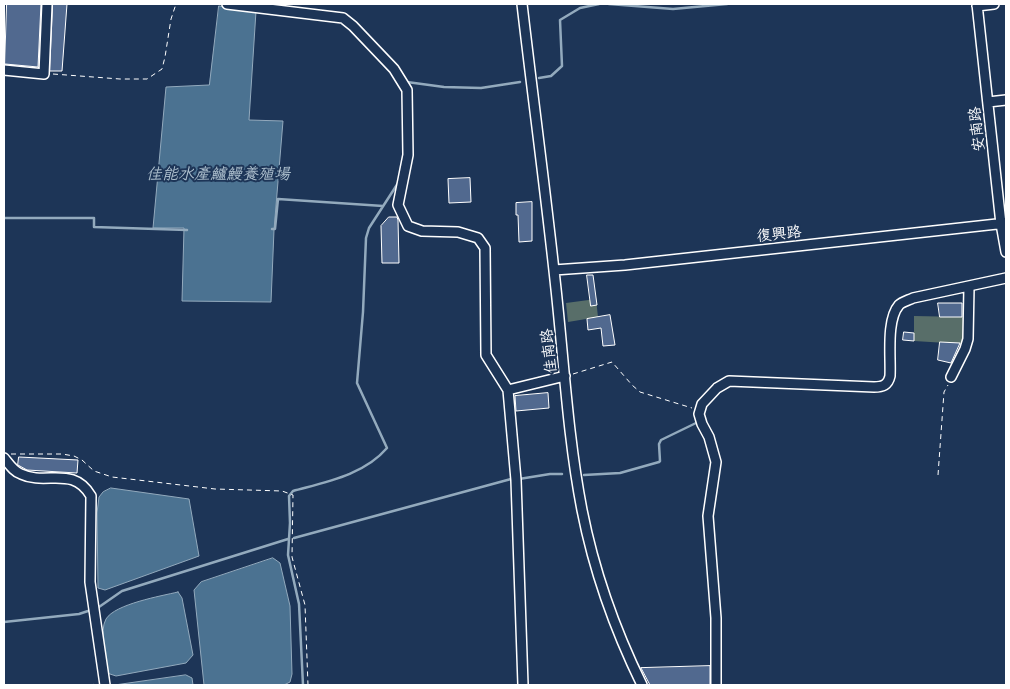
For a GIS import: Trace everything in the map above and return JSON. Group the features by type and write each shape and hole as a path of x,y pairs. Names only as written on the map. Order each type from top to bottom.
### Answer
{"street":[{"path":"4,70 44,74 47,4"},
{"path":"227,4 343,18 353,26 394,69 407,90 408,155 398,205 408,226 422,231 458,232 478,238 485,248 486,356 508,390 516,480 523,685"},
{"name":"佳南路","path":"522,4 554,270 575,469 585,521 606,597 618,632 642,685"},
{"path":"977,5 994,4"},
{"name":"安南路","path":"977,5 1006,252"},
{"path":"988,102 1006,100"},
{"name":"復興路","path":"554,270 624,265 1004,223"},
{"path":"716,685 716,618 708,516 716,462 710,437 702,424 699,414 702,404 717,388 729,381 874,387 885,385 889,382 890,376 891,331 894,314 900,304 913,298 1006,278"},
{"path":"952,377 968,339 969,287"},
{"path":"508,390 565,376"},
{"path":"4,458 18,474 72,479 80,482 91,496 90,582 105,685"}],"path":[{"path":"44,74 147,79 162,69 171,19 176,4"},
{"path":"565,376 612,362 640,392 700,409"},
{"path":"938,475 944,392 952,377"},
{"path":"4,454 62,454 74,456 82,460 94,471 112,477 215,489 288,492 293,495 292,556 305,605 308,685"}],"green space":[{"path":"596,299 598,317 568,322 566,303"},
{"path":"914,316 965,317 963,344 914,341"}],"water":[{"name":"佳能水産鱸鰻養殖場","path":"219,6 256,11 249,120 283,121 274,230 271,302 182,301 184,228 153,228 166,87 209,85"},
{"path":"111,488 189,499 199,556 105,590 98,588 97,513 99,497 103,492"},
{"path":"273,558 280,563 290,606 292,674 290,682 284,685 204,685 194,590 201,582"},
{"path":"178,592 182,598 193,655 186,663 116,676 107,673 103,638 106,619 111,614 128,605"},
{"path":"186,675 192,678 193,685 115,685"}],"building":[{"path":"7,4 41,4 38,67 5,64"},
{"path":"53,4 67,4 62,71 50,71"},
{"path":"470,178 471,202 449,203 448,179"},
{"path":"532,202 532,241 519,242 516,203"},
{"path":"389,217 397,217 398,220 399,263 382,263 381,226"},
{"path":"587,275 593,275 597,305 591,306"},
{"path":"938,303 962,303 962,317 940,317"},
{"path":"610,315 615,345 603,346 601,328 588,330 587,319"},
{"path":"904,332 914,333 914,341 903,340"},
{"path":"940,342 960,343 951,363 938,360"},
{"path":"548,393 549,408 516,411 515,396"},
{"path":"19,457 78,460 77,473 27,470 18,465"},
{"path":"710,666 710,685 650,685 641,668"}],"waterway":[{"path":"539,78 551,76 562,66 560,20 580,8 599,4"},
{"path":"609,4 673,9 727,4"},
{"path":"407,82 444,87 481,88 520,82"},
{"path":"303,685 299,604 288,555 289,496 293,491 331,481 356,471 378,457 387,448 357,383 363,312 366,238 369,228 400,180"},
{"path":"272,229 275,229 278,199 383,206"},
{"path":"4,218 94,218 94,227 187,230"},
{"path":"584,475 620,473 659,462 659,444 661,440 696,423"},
{"path":"519,479 562,474"},
{"path":"294,538 511,479"},
{"path":"99,607 122,591 288,539"},
{"path":"4,622 79,614 91,610"}]}
